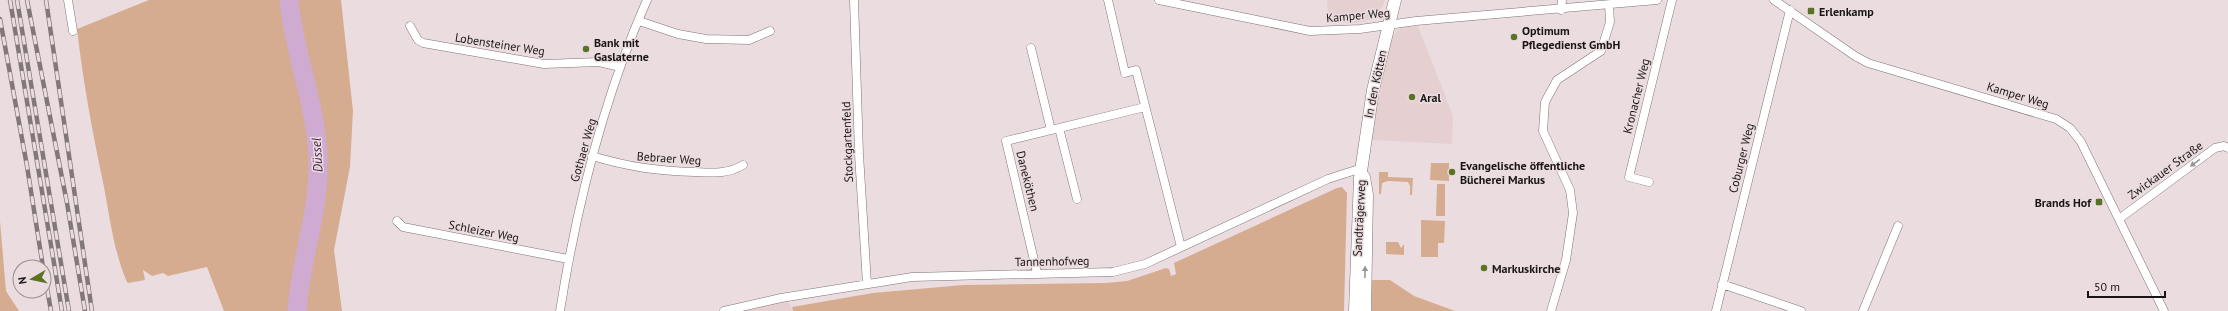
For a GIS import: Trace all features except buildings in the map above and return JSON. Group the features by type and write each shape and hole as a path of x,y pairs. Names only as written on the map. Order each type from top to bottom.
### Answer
{"main road":[{"name":"In den Kötten","path":"1362,169 1367,123 1395,0"},
{"name":"Sandträgerweg","path":"1355,311 1359,187 1362,169"},
{"name":"Sandträgerweg","path":"1362,169 1367,195 1365,311"}],"street":[{"path":"68,0 73,31"},
{"name":"Gothaer Weg","path":"560,311 568,259 592,156 620,67 647,0"},
{"name":"Stockgartenfeld","path":"854,0 859,154 867,284"},
{"path":"1108,0 1125,73 1136,70 1181,247"},
{"name":"Kamper Weg","path":"1159,0 1310,31 1360,29 1389,24 1561,10 1657,0"},
{"path":"1561,10 1562,0"},
{"name":"Kronacher Weg","path":"1649,182 1629,177 1672,0"},
{"name":"Kamper Weg","path":"1774,0 1855,56 1868,62 2056,119 2070,128 2080,142 2164,311"},
{"path":"1551,311 1566,260 1572,213 1570,190 1543,130 1545,102 1557,80 1601,51 1610,22 1609,5"},
{"name":"Coburger Weg","path":"1716,311 1790,10"},
{"path":"639,21 678,34 706,39 749,40 770,31"},
{"name":"Lobensteiner Weg","path":"410,26 418,40 423,43 544,64 599,62 620,67"},
{"path":"1031,48 1077,199"},
{"name":"Daneköthen","path":"1037,273 1006,141 1145,107"},
{"name":"Zwickauer Straße","path":"2119,219 2215,148 2224,146 2228,148"},
{"name":"Bebraer Weg","path":"592,156 623,165 659,172 725,173 743,164"},
{"name":"Tannenhofweg","path":"724,311 781,298 912,277 1113,272 1130,269 1328,179 1362,169"},
{"name":"Schleizer Weg","path":"397,221 407,228 568,259"},
{"path":"1863,311 1898,226"},
{"path":"1722,284 1801,311"}],"shaded area":[{"path":"149,0 288,0 295,41 313,122 317,164 313,207 297,282 296,311 224,311 207,267 168,276 163,273 152,276 143,270 145,280 127,282 119,259 110,223 82,69 77,29"},
{"path":"290,0 341,0 353,111 350,167 334,250 342,311 302,311 306,266 317,200 319,156 318,133 315,116 295,33"},
{"path":"1327,0 1385,0 1383,6 1372,19 1357,23 1328,22"},
{"path":"1418,26 1453,116 1452,144 1372,140 1380,91 1392,37 1400,28"},
{"path":"1431,163 1449,163 1449,181 1430,180"},
{"path":"1379,172 1388,172 1388,177 1413,178 1412,195 1410,195 1410,186 1408,182 1388,181 1382,183 1381,194 1379,194"},
{"path":"1437,184 1445,184 1445,216 1436,216"},
{"path":"1342,187 1347,193 1344,311 793,311 792,307 873,293 963,285 1106,283 1127,281 1166,268 1169,269 1171,276 1176,274 1174,263"},
{"path":"1421,220 1445,221 1444,243 1438,243 1438,257 1421,257"},
{"path":"0,221 6,291 19,311 0,311"},
{"path":"1386,242 1398,242 1401,248 1404,244 1404,255 1386,254"},
{"path":"1370,280 1390,280 1414,296 1455,311 1372,311"},
{"path":"787,299 793,311 734,311"}],"waterway":[{"name":"Düssel","path":"289,0 296,41 314,122 318,164 316,201 302,274 297,311"}],"railway":[{"path":"10,0 62,311"},
{"path":"17,0 69,311"},
{"path":"27,0 67,203 85,311"},
{"path":"46,0 92,311"},
{"path":"0,19 27,166 42,259"},
{"path":"49,299 51,311"}],"place":[{"name":"Erlenkamp","path":"1811,11"},
{"name":"Optimum Pflegedienst GmbH","path":"1514,37"},
{"name":"Bank mit Gaslaterne","path":"586,49"},
{"name":"Aral","path":"1412,97"},
{"name":"Evangelische öffentliche Bücherei Markus","path":"1452,172"},
{"name":"Brands Hof","path":"2099,202"},
{"name":"Markuskirche","path":"1484,268"}]}
